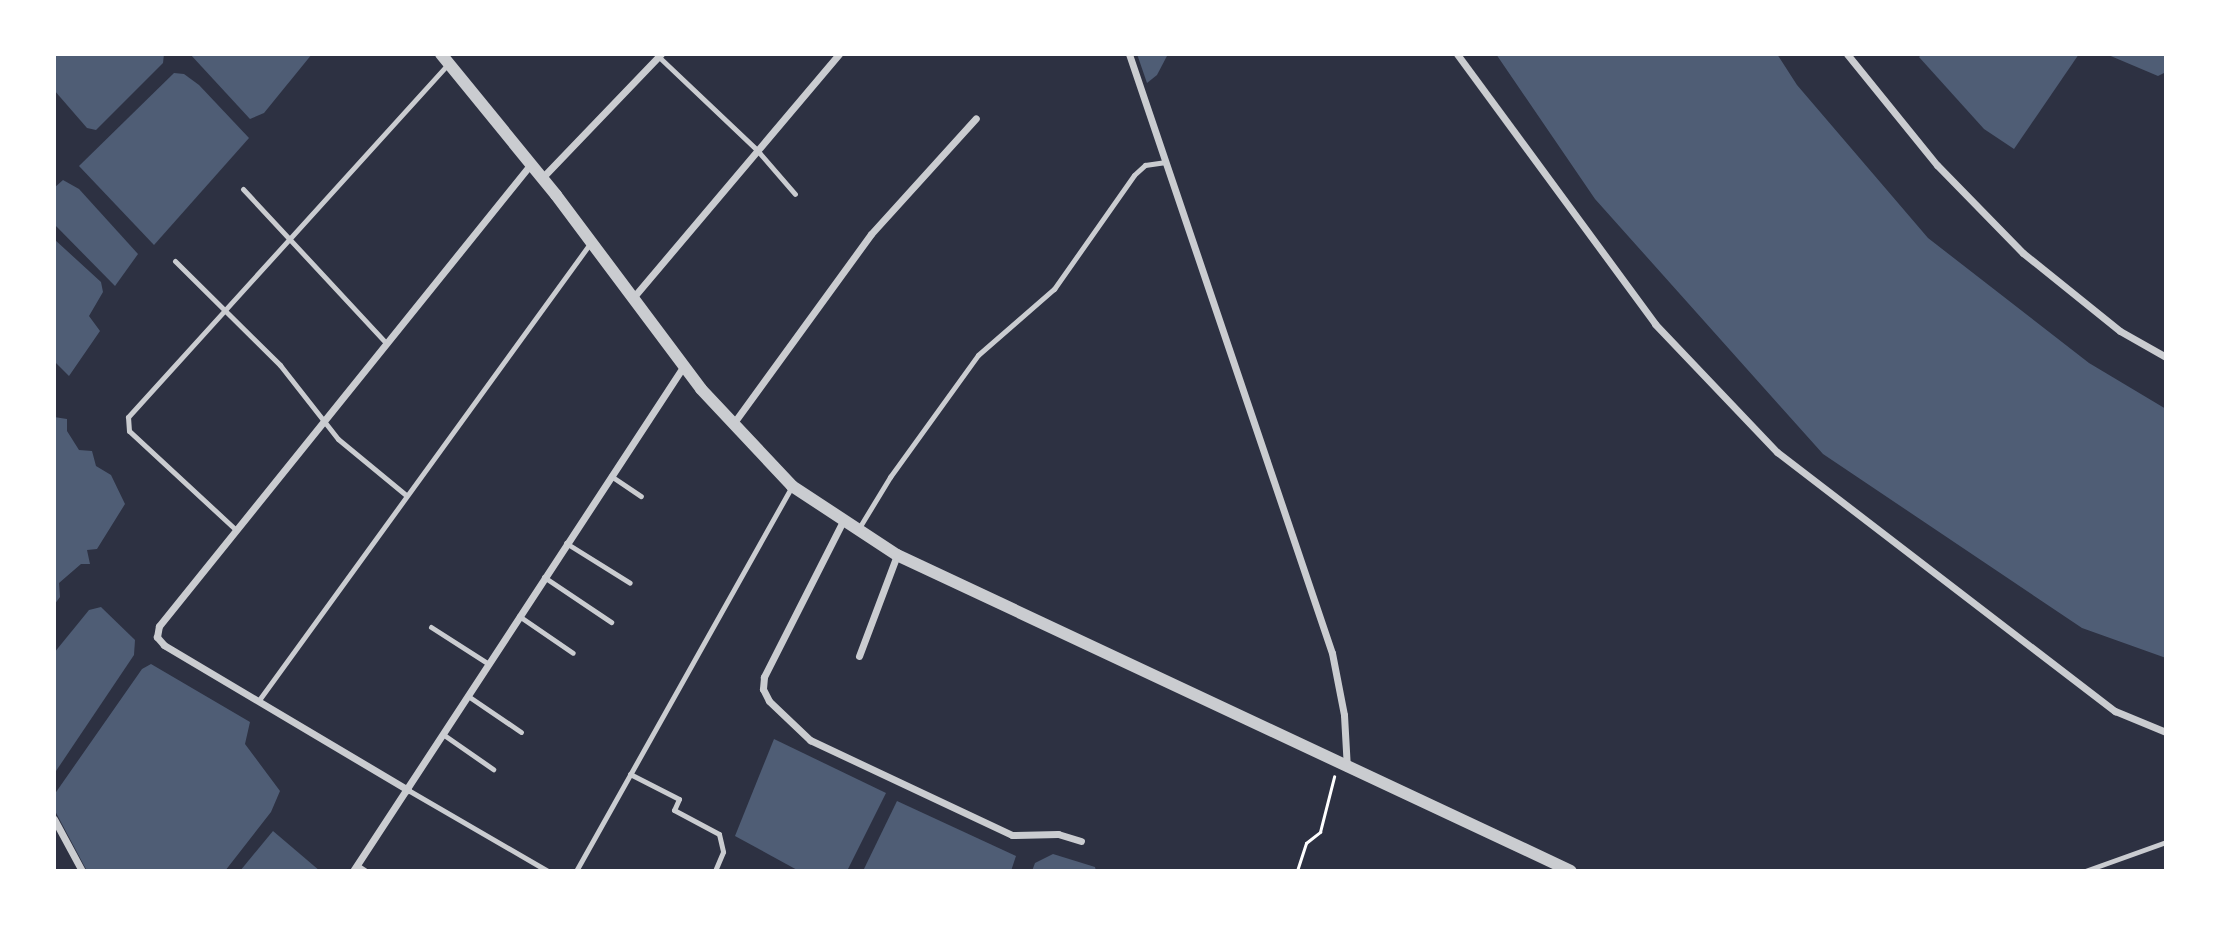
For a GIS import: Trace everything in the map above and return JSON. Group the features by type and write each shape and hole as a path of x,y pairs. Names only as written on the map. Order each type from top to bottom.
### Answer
{"street":[{"path":"632,300 839,54"},
{"path":"1129,54 1332,653 1344,716 1342,766"},
{"path":"1457,54 1655,324 1777,452 2115,711 2166,732"},
{"path":"1847,54 1937,165 2023,253 2120,331 2166,357"},
{"path":"542,179 660,55"},
{"path":"445,59 542,179 683,367 792,485 843,522 897,555 1546,866 1571,871"},
{"path":"733,424 871,234 976,118"},
{"path":"408,790 157,637 159,626 321,421 530,165"},
{"path":"355,868 683,367"},
{"path":"843,522 764,677 766,696 789,724 810,740 1012,835 1058,834 1081,841"},
{"path":"859,656 897,555"},
{"path":"54,818 82,871"}],"lane":[{"path":"660,55 757,150 795,194"},
{"path":"235,529 125,425 290,240 445,59"},
{"path":"857,531 890,477 978,355 1054,289 1134,175 1145,165 1166,162"},
{"path":"243,189 385,342"},
{"path":"259,699 589,244"},
{"path":"175,261 280,365 321,421 406,495"},
{"path":"611,476 641,496"},
{"path":"576,871 792,485"},
{"path":"566,543 630,583"},
{"path":"544,577 611,622"},
{"path":"519,616 573,653"},
{"path":"431,627 487,663"},
{"path":"468,696 521,732"},
{"path":"444,735 493,769"},
{"path":"630,774 679,799 674,810 719,834 723,852 715,871"},
{"path":"408,790 548,871"},
{"path":"2085,871 2166,842"},
{"path":"355,868 366,871"}],"path":[{"path":"1297,871 1298,858 1320,832 1342,766"}],"water":[{"path":"54,54 164,54 163,63 96,130 87,128 54,90"},
{"path":"190,54 312,54 264,113 250,119"},
{"path":"1137,54 1168,54 1157,75 1147,83"},
{"path":"1496,54 1777,54 1797,85 1928,238 2089,363 2166,409 2166,658 2082,628 1823,454 1595,199"},
{"path":"1922,54 2079,54 2014,149 1984,129 1919,57"},
{"path":"2106,54 2166,54 2166,72 2158,76"},
{"path":"174,73 184,74 199,85 249,138 154,245 79,166"},
{"path":"63,180 79,189 138,254 115,286 54,224 54,188"},
{"path":"54,239 101,282 103,292 89,316 100,331 69,376 54,361"},
{"path":"54,417 67,419 67,431 79,450 92,451 96,466 111,475 125,504 97,549 87,550 90,564 81,564 59,583 60,597 54,605"},
{"path":"101,607 135,640 134,655 54,774 54,653 89,610"},
{"path":"151,664 250,722 245,744 280,791 271,812 225,871 87,871 54,809 54,795 142,669"},
{"path":"774,739 886,793 847,871 799,871 735,836"},
{"path":"897,801 1016,856 1011,871 863,871"},
{"path":"273,831 320,871 240,871"},
{"path":"1053,854 1095,867 1096,871 1032,871 1035,863"}]}
